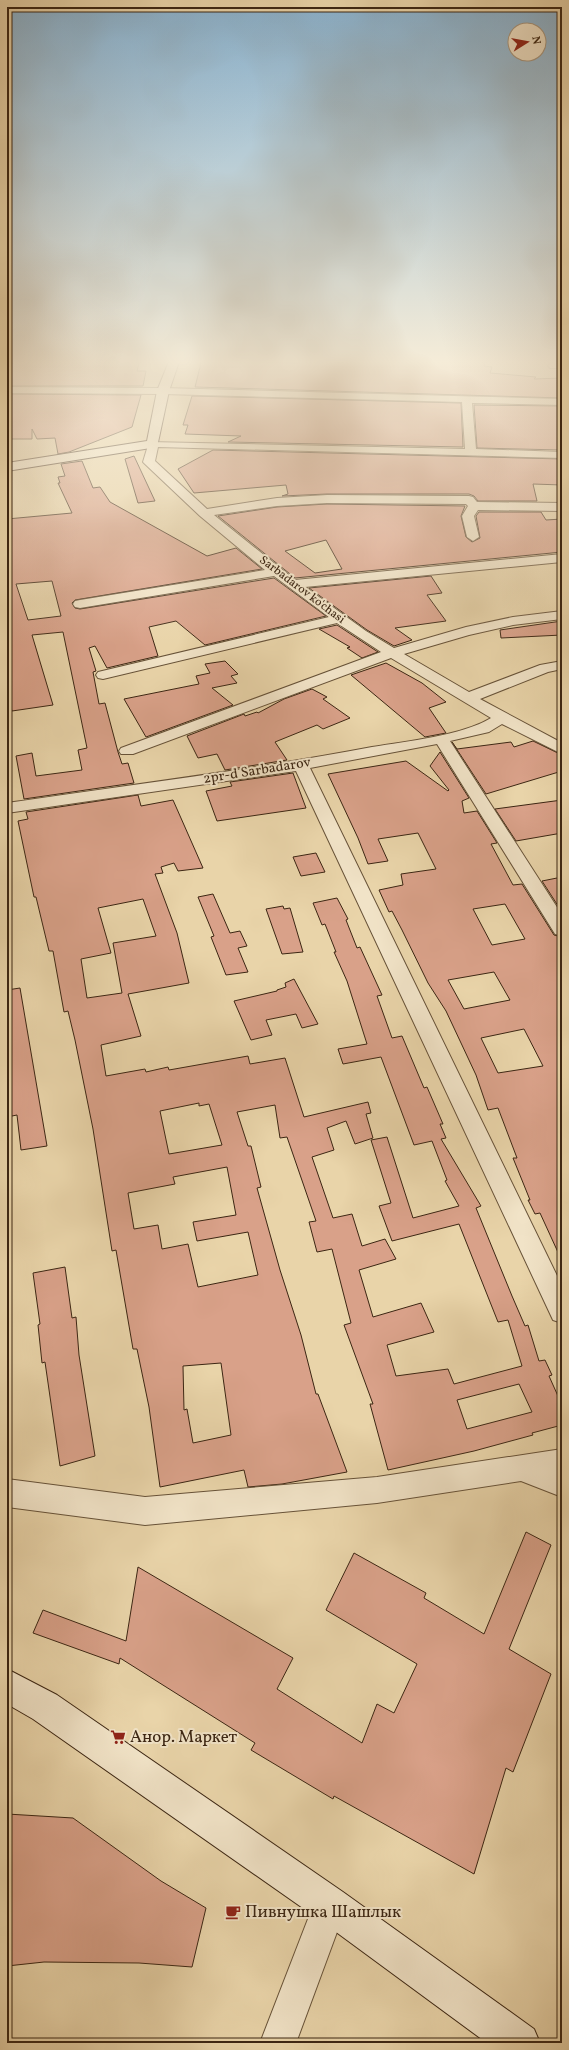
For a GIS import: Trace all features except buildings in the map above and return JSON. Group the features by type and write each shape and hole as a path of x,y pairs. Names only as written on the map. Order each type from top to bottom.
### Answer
{"street":[{"path":"7,467 85,455"},
{"name":"Sarbadarov ko'chasi","path":"151,455 149,462 204,513 276,572 341,618 360,634 502,718 562,749"},
{"path":"547,455 562,455"},
{"path":"204,513 277,502 327,499 469,500 474,506 562,507"},
{"path":"473,537 468,516 474,506"},
{"path":"294,584 562,558"},
{"path":"80,604 276,572"},
{"path":"127,751 392,653 466,631 513,621 562,615"},
{"path":"103,675 341,618"},
{"path":"468,698 545,668 562,664"},
{"name":"2pr-d Sarbadarov","path":"7,808 301,765 441,740 484,729 502,718"},
{"path":"441,740 562,930"},
{"path":"301,765 562,1312"},
{"path":"7,1493 145,1511 377,1490 562,1462"},
{"path":"520,1468 562,1484"},
{"path":"7,1686 45,1707 330,1905 520,2043"},
{"path":"278,2043 330,1905"}],"place":[{"name":"Анор. Маркет","path":"118,1737"},
{"name":"Пивнушка Шашлык","path":"233,1912"}]}
